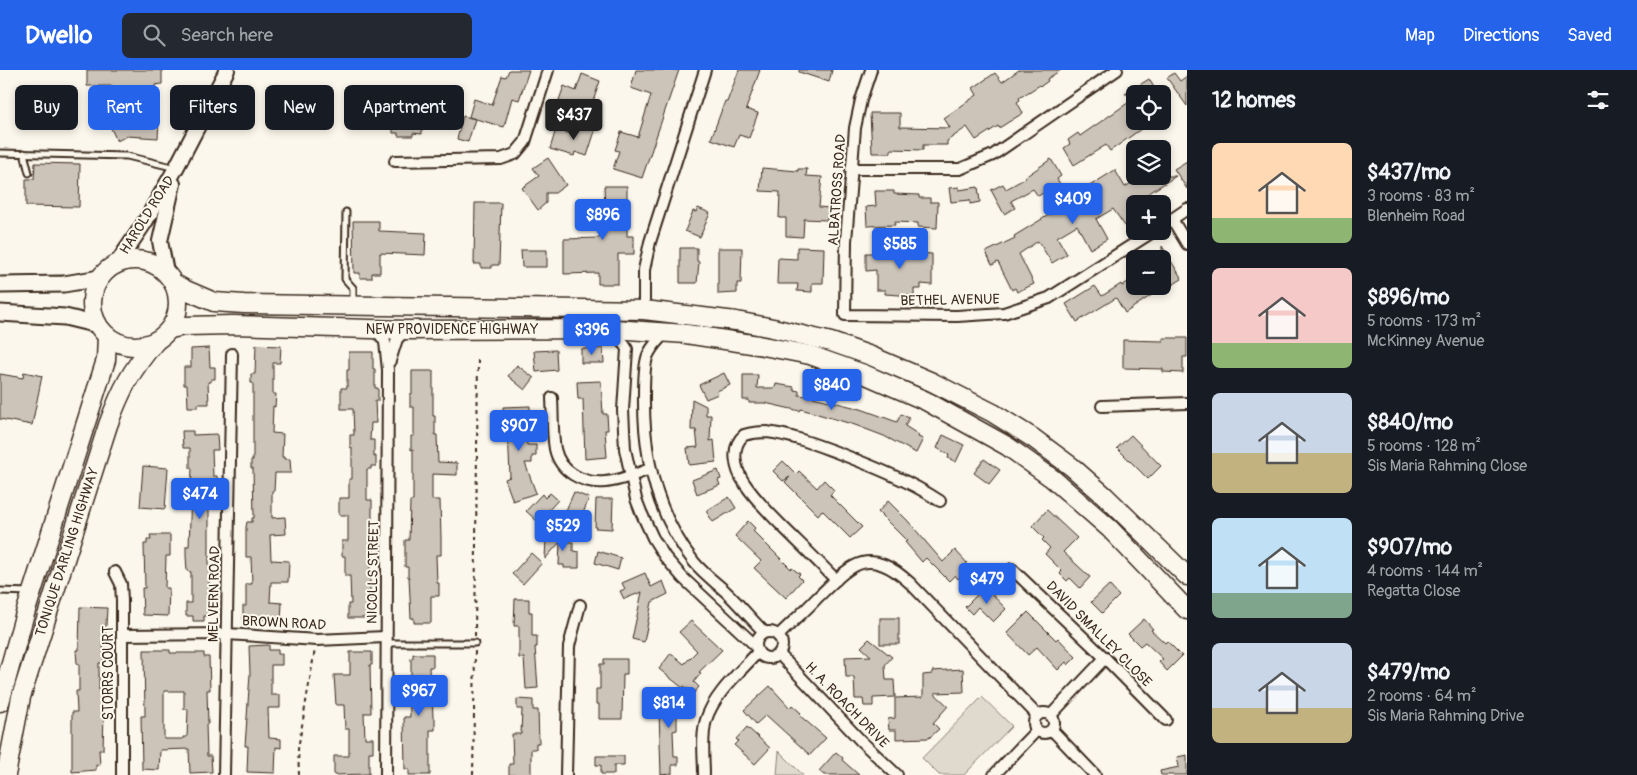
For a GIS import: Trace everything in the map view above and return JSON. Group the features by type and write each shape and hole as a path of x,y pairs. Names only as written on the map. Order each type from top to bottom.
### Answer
{"highway":[{"path":"132,259 145,260 155,264 169,277 177,295 178,308 170,329 156,341 138,346 125,345 102,331 92,308 92,297 100,278 107,269 118,262 132,259"},
{"name":"NEW PROVIDENCE HIGHWAY","path":"169,277 186,290 214,302 644,310 736,321 812,337 871,356 932,382 992,413 1053,452 1105,496 1187,576"},
{"name":"NEW PROVIDENCE HIGHWAY","path":"170,329 186,326 232,325 406,330 614,329 666,332 758,344 810,355 864,374 926,401 1007,446 1039,468 1110,529 1187,610"},
{"name":"TONIQUE DARLING HIGHWAY","path":"0,702 106,360 102,331"},
{"name":"TONIQUE DARLING HIGHWAY","path":"6,775 21,697 108,425 121,391 138,361 156,341"}],"main road":[{"name":"HAROLD ROAD","path":"118,262 145,222 176,168 226,70"},
{"name":"HAROLD ROAD","path":"169,277 160,241 176,168"},
{"path":"0,285 64,284 100,278"},
{"path":"0,313 64,317 102,331"}],"street":[{"path":"395,161 501,160 515,154 524,142 548,70"},
{"path":"644,310 644,270 650,242 705,70"},
{"name":"ALBATROSS ROAD","path":"845,315 846,242 855,128 870,70"},
{"path":"851,169 960,169 993,156 1118,70"},
{"path":"1187,209 1172,219 1187,244"},
{"name":"BETHEL AVENUE","path":"845,315 957,316 1004,314 1050,298 1140,240"},
{"path":"376,329 385,342 388,370"},
{"path":"614,329 627,349 623,410 625,449 630,476 641,512 653,538 665,557 683,578 757,649 760,655 768,658 778,654 782,645 778,636 772,632 764,632 760,635 757,649 712,706 706,721 704,736 704,775"},
{"path":"388,370 397,339 406,330"},
{"path":"666,332 648,354 644,384 645,439 650,469 666,515 695,563 764,632"},
{"name":"MELVERN ROAD","path":"224,775 232,354"},
{"name":"NICOLLS STREET","path":"386,775 385,640 388,370"},
{"path":"552,398 555,450 564,468 573,475 593,482 611,482 650,469"},
{"path":"1102,406 1187,402"},
{"path":"836,580 760,504 744,484 735,454 736,445 744,435 767,432 799,439 902,479 940,501"},
{"path":"778,636 851,566 870,562 892,569 910,583 1037,715"},
{"name":"DAVID SMALLEY CLOSE","path":"1012,570 1105,658 1166,720"},
{"name":"STORRS COURT","path":"116,572 121,584 122,775"},
{"path":"566,775 568,654 571,635 580,605"},
{"name":"BROWN ROAD","path":"122,635 227,634 317,640 385,640"},
{"name":"H. A. ROACH DRIVE","path":"778,654 861,742 897,775"},
{"path":"1051,716 1105,658"},
{"path":"1037,715 1044,713 1051,716 1054,723 1052,730"},
{"path":"1037,715 1033,724 1036,731 1042,734 1052,730"},
{"path":"1052,730 1095,775"},
{"path":"994,775 1036,731"}],"lane":[{"path":"0,153 127,156 176,168"},
{"path":"24,153 29,173"},
{"path":"346,212 344,279 353,288 354,306"},
{"path":"0,591 33,592"},
{"path":"385,640 475,644"}],"path":[{"path":"473,775 478,358"},
{"path":"299,775 298,749 317,640"}],"shaded area":[{"path":"982,697 1012,726 964,775 939,775 922,758"},
{"path":"779,751 803,775 777,775"}],"building":[{"path":"87,70 162,71 162,84 87,86"},
{"path":"509,70 529,70 519,100 512,98 504,127 469,117 474,99 492,105 502,76 506,77"},
{"path":"636,70 679,70 642,178 613,169 619,151 615,150 621,132 638,137 651,95 631,88"},
{"path":"739,70 760,70 746,109 758,113 749,138 739,135 734,147 711,139"},
{"path":"799,70 832,70 829,82 799,72"},
{"path":"1019,70 1061,70 1047,79 1048,81 1041,86 1019,98 1020,100 1017,102 1023,113 976,140 967,127 947,141 947,145 923,145 923,150 891,149 891,153 872,153 870,113 900,113 900,127 950,128 944,118 977,95 973,88 995,73 1002,82"},
{"path":"1174,73 1180,81 1187,76 1187,106 1167,78"},
{"path":"582,74 600,81 589,113 558,103 564,86 576,91"},
{"path":"1149,79 1153,85 1139,85"},
{"path":"1126,104 1126,130 1140,130 1110,151 1106,145 1074,165 1064,148 1070,144 1068,140 1078,133 1080,136"},
{"path":"464,116 475,119 468,142 457,139 459,130 464,130"},
{"path":"579,123 596,128 587,156 575,152 574,156 550,149 556,129 568,133 569,129 577,131"},
{"path":"112,130 158,130 158,138 127,136 117,141"},
{"path":"393,130 422,130 422,134 413,133 413,136 398,136 398,133 393,133"},
{"path":"548,158 566,185 555,193 546,193 546,203 538,210 522,188 539,176 533,168"},
{"path":"1051,159 1061,176 1057,179 1060,184 1038,196 1033,189 1011,201 1015,208 1004,214 991,190 1003,184 1006,189 1026,178"},
{"path":"1187,161 1187,189 1174,169"},
{"path":"35,163 80,164 79,207 26,206 26,179 34,179"},
{"path":"762,168 798,171 798,169 807,169 806,176 822,177 819,207 828,208 827,220 804,219 803,237 786,236 786,218 779,218 780,192 760,191"},
{"path":"1115,170 1125,187 1128,185 1162,185 1146,195 1126,195 1125,226 1113,209 1096,219 1107,239 1090,249 1077,225 1057,237 1067,254 1052,263 1038,241 1019,254 1034,284 1017,292 1015,288 1012,290 998,262 992,265 986,252 1015,238 1014,236 1075,199 1083,212 1098,203 1088,187"},
{"path":"604,186 627,186 627,236 634,236 634,254 618,254 618,284 598,284 598,273 564,274 564,239 599,238 601,236 600,206 605,206"},
{"path":"959,187 959,190 978,187 980,202 970,204 970,200 951,202 949,188"},
{"path":"875,191 894,191 894,194 919,195 919,198 930,198 930,202 938,202 937,228 918,227 918,223 894,222 895,225 867,226 866,207 876,206"},
{"path":"475,203 501,203 499,265 492,265 492,268 481,268 481,264 474,264"},
{"path":"698,208 710,213 700,237 685,231 693,211 696,212"},
{"path":"353,221 379,221 379,231 426,233 425,255 380,253 380,273 372,273 372,278 360,278 360,273 354,273"},
{"path":"887,244 897,244 897,250 917,250 917,253 932,254 932,285 921,284 921,289 914,289 914,296 885,294 885,290 876,290 876,270 866,271 866,253 887,253"},
{"path":"797,247 824,248 823,283 812,283 812,292 797,291 798,284 777,284 778,258 797,259"},
{"path":"680,248 697,248 697,261 699,262 697,283 680,283"},
{"path":"718,248 742,248 741,283 737,283 737,293 718,294"},
{"path":"521,250 547,250 547,267 522,267"},
{"path":"1171,261 1182,279 1171,286"},
{"path":"1126,283 1126,295 1152,295 1125,313 1116,298 1077,322 1066,304 1095,286 1102,296 1121,284 1122,286"},
{"path":"1163,338 1187,338 1187,357 1183,357 1183,373 1163,372 1163,369 1123,368 1123,340 1163,341"},
{"path":"256,345 281,346 280,363 273,363 273,394 276,394 275,407 273,406 272,433 283,434 282,457 290,459 291,473 275,473 274,491 272,491 272,518 285,517 286,534 270,535 271,560 289,561 288,582 271,582 270,602 282,603 281,620 243,619 243,606 246,606 246,584 252,584 251,557 246,557 246,527 247,522 252,522 252,518 254,518 253,468 251,468 251,460 253,460 253,383 251,383 251,374 255,374"},
{"path":"209,348 210,367 215,367 215,379 211,379 211,382 208,382 209,404 198,404 198,407 188,407 187,385 184,385 184,367 191,367 191,349"},
{"path":"603,348 604,363 581,363 581,349"},
{"path":"556,350 557,370 536,372 534,351"},
{"path":"349,352 373,352 375,388 378,388 378,401 375,401 376,423 371,423 370,440 374,440 376,466 371,466 371,469 367,469 367,500 372,500 374,556 370,556 370,613 366,614 366,618 348,618 348,604 351,604 350,576 345,576 345,556 342,556 342,541 348,541 348,515 339,515 339,498 349,498 349,479 352,479 350,435 354,435 353,409 341,409 341,388 347,388"},
{"path":"517,365 534,378 525,390 508,376"},
{"path":"412,371 433,371 433,416 435,416 438,462 457,463 457,475 432,474 432,500 440,500 441,555 436,555 439,596 431,596 431,623 414,623 414,618 411,618 408,567 405,567 405,540 409,540 410,501 413,501 413,449 411,450 411,436 414,436 414,407 410,407"},
{"path":"24,372 42,376 32,425 0,419 0,374 23,378"},
{"path":"724,373 730,385 717,391 718,394 706,399 699,385"},
{"path":"743,375 758,375 757,388 775,388 776,384 794,387 794,390 799,391 799,395 861,409 897,422 901,414 909,418 905,426 923,439 916,453 884,436 855,425 801,409 800,411 765,403 749,403 749,400 743,400"},
{"path":"601,381 603,414 607,414 608,430 605,430 607,457 585,459 583,399 578,399 577,382"},
{"path":"692,399 706,406 706,415 711,415 710,441 714,440 716,462 689,465 687,448 698,447 696,430 691,430"},
{"path":"530,406 530,416 526,416 527,445 536,445 536,456 532,456 532,463 525,463 536,493 513,501 505,479 510,477 508,429 504,430 503,407"},
{"path":"182,431 193,431 193,435 217,434 218,450 212,450 213,476 217,476 217,489 209,489 209,616 204,616 204,621 193,621 193,616 186,616 186,603 191,603 191,572 187,571 186,546 189,546 192,468 190,468 190,448 183,448"},
{"path":"943,435 964,445 956,462 948,458 949,455 937,448"},
{"path":"1131,435 1161,466 1148,479 1117,448"},
{"path":"984,459 1000,470 989,484 974,473"},
{"path":"783,461 796,474 799,471 817,488 824,480 834,490 830,495 862,527 850,538 822,510 818,515 785,482 790,477 783,481 773,471"},
{"path":"143,466 168,468 165,509 140,507"},
{"path":"718,470 721,479 718,480 720,485 697,494 692,480"},
{"path":"574,492 589,498 580,521 564,515"},
{"path":"550,493 558,500 538,522 526,511 542,494 545,498"},
{"path":"729,497 736,508 713,522 706,511"},
{"path":"596,499 613,499 612,529 595,528"},
{"path":"888,501 943,562 955,550 967,563 962,569 965,572 958,579 955,575 949,581 926,558 922,562 905,542 907,541 878,512"},
{"path":"1047,510 1077,538 1063,552 1090,577 1080,588 1070,578 1067,581 1060,574 1062,571 1045,554 1050,548 1042,540 1044,538 1032,526"},
{"path":"748,521 755,528 753,531 791,569 800,574 798,576 802,580 786,598 754,568 761,561 735,536"},
{"path":"150,535 170,535 170,556 166,556 165,588 169,588 168,616 143,615 142,588 145,588 144,544 147,544 147,540 151,540"},
{"path":"546,537 563,538 560,541 573,542 573,551 579,552 579,568 564,568 564,565 559,565 560,542 545,559"},
{"path":"598,551 621,558 618,570 595,563"},
{"path":"531,553 542,563 523,584 512,574"},
{"path":"645,573 651,587 663,581 668,594 652,602 644,642 632,639 642,592 624,599 620,591 625,589 622,583"},
{"path":"1109,585 1119,596 1102,613 1091,602"},
{"path":"985,587 1006,609 993,622 978,607 972,614 965,607"},
{"path":"515,599 529,599 529,612 532,612 532,636 537,636 537,647 535,647 538,688 526,689 524,658 519,658 519,626 514,626"},
{"path":"80,607 107,608 105,642 103,642 104,663 99,663 99,690 102,690 104,712 103,750 99,750 100,765 96,765 96,770 72,772 72,712 77,712 76,691 79,691 79,664 77,664 76,650 79,650"},
{"path":"1028,612 1056,640 1058,638 1076,657 1068,665 1066,662 1058,670 1037,647 1028,655 1007,633"},
{"path":"880,618 899,618 899,644 880,644"},
{"path":"1144,619 1153,629 1151,630 1165,643 1167,641 1182,656 1167,671 1159,662 1163,659 1145,642 1140,646 1128,634"},
{"path":"691,621 722,650 699,672 701,673 694,682 699,687 693,694 659,669 671,653 684,664 697,651 679,632"},
{"path":"869,639 892,657 885,665 886,680 894,680 895,697 873,698 873,706 864,706 863,699 855,699 854,677 846,677 845,657 871,656 861,647"},
{"path":"269,645 269,650 278,650 278,654 282,654 282,665 271,665 271,695 280,695 280,708 268,708 269,738 281,739 281,748 276,747 275,773 247,772 248,746 245,746 250,674 249,646"},
{"path":"144,650 170,650 170,653 204,653 204,657 209,657 210,690 207,690 208,724 206,724 207,756 211,756 212,772 190,773 189,749 160,750 159,770 142,769 141,716 145,716","holes":["164,691 184,691 184,709 188,709 187,737 183,737 183,739 164,739"]},
{"path":"350,652 372,652 372,665 370,665 371,713 364,713 365,738 373,738 373,752 369,752 369,774 334,775 334,756 349,756 349,729 345,729 344,705 336,705 334,675 350,675"},
{"path":"413,654 433,654 433,667 429,667 435,730 430,730 430,775 409,775 409,769 405,769 404,717 410,717 409,675 411,675 411,658 413,658"},
{"path":"604,659 627,659 627,674 623,674 622,719 599,719 596,689 600,689 600,664 604,664"},
{"path":"963,669 964,692 934,693 948,706 933,723 939,729 929,738 896,739 896,730 889,730 888,719 895,718 895,698 923,697 923,675 932,674 932,671"},
{"path":"770,686 790,708 792,705 801,713 799,715 826,738 810,755 766,715 756,724 744,710"},
{"path":"664,690 683,692 681,712 677,712 677,730 673,731 674,756 678,756 678,765 672,765 672,774 661,775 659,711"},
{"path":"517,699 533,700 533,710 538,710 539,743 536,743 536,749 531,749 531,775 509,775 509,764 513,764 512,734 521,734 522,709 517,709"},
{"path":"747,727 770,748 755,764 734,745 738,741 736,739"},
{"path":"836,752 859,775 824,775 819,771"},
{"path":"1187,755 1187,775 1161,775 1160,771 1179,767 1177,757"},
{"path":"596,756 624,756 624,765 614,765 614,774 601,774 601,765 596,765"}]}
